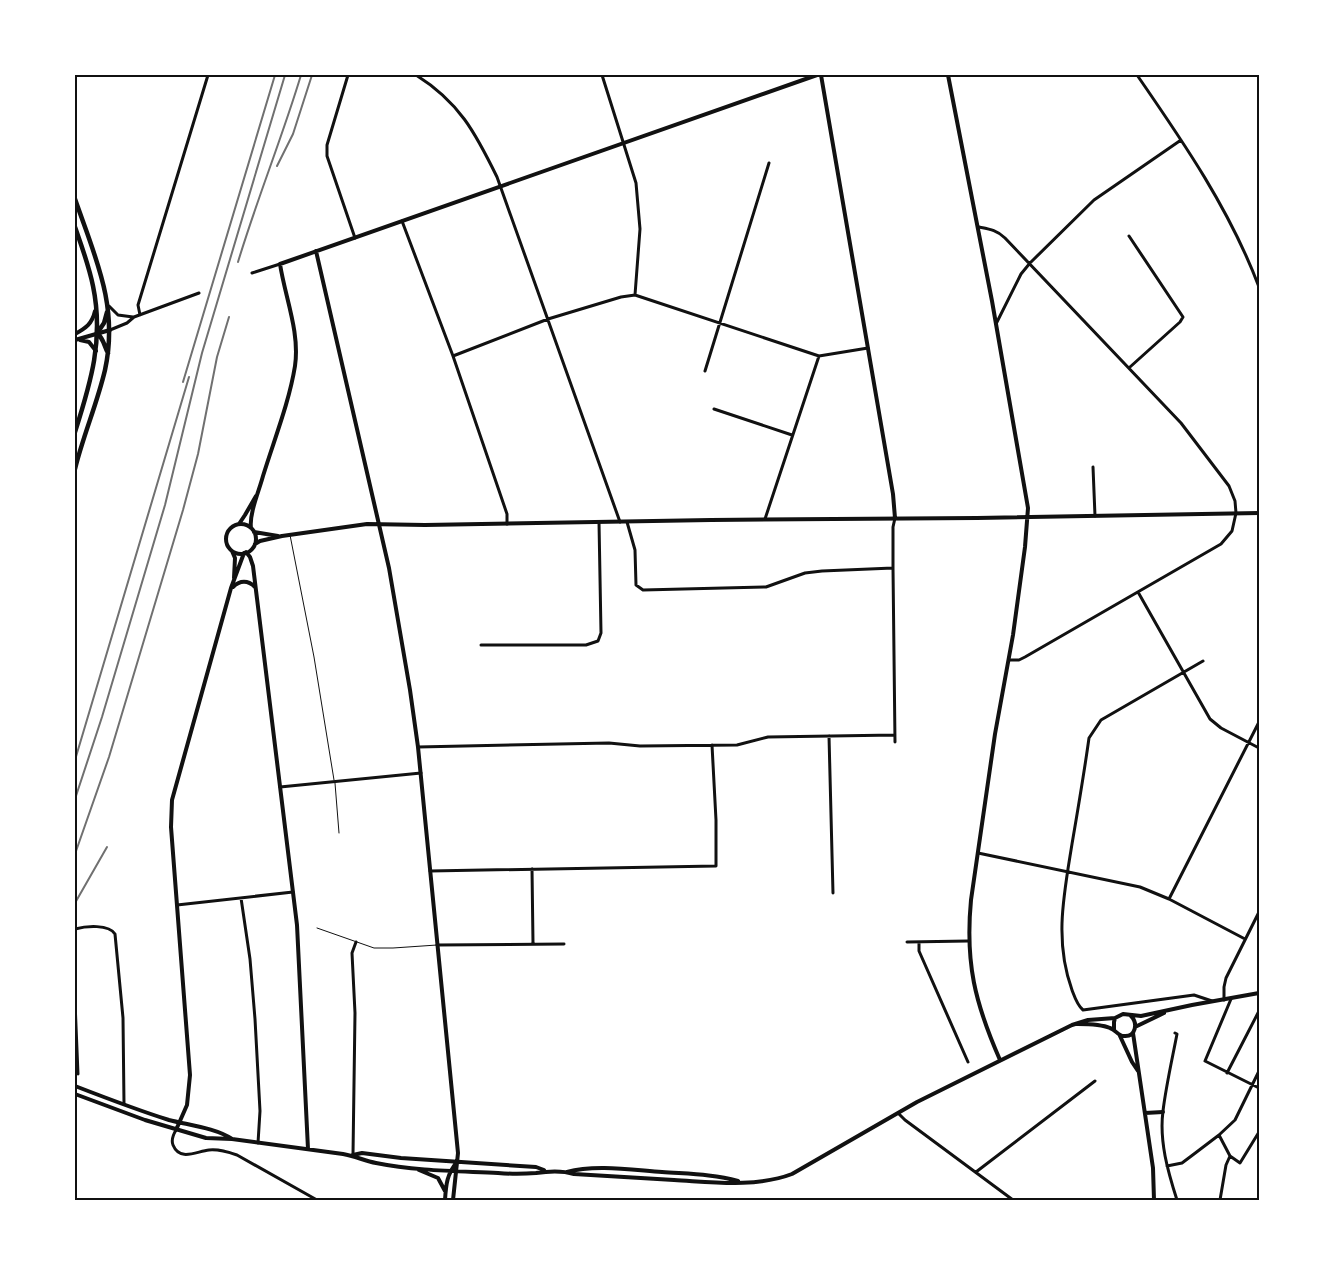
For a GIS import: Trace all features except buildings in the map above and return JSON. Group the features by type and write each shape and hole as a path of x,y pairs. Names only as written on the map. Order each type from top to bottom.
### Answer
{"main road":[{"path":"75,199 99,268 108,305 110,330 108,353 99,392 80,446 75,470"},
{"path":"75,227 91,275 96,306 97,333 92,378 75,432"},
{"path":"97,333 106,319 108,305"},
{"path":"97,333 102,338 108,353"}],"street":[{"path":"140,315 138,305 208,75"},
{"path":"348,75 329,138 326,156 355,238"},
{"path":"416,75 444,96 468,122 501,187 620,522"},
{"path":"602,75 635,176 640,218 635,296"},
{"path":"252,273 817,75"},
{"path":"821,75 893,494 895,518 893,568 895,742"},
{"path":"948,75 979,228 1027,501 1028,517 971,900 968,941 970,966 978,1004 1000,1060"},
{"path":"1137,75 1215,193 1246,253 1259,288"},
{"path":"996,325 1021,274 1030,263 1094,200 1181,140"},
{"path":"705,371 769,163"},
{"path":"402,221 453,356 507,514 508,524"},
{"path":"979,228 999,232 1130,367 1181,423 1229,486 1235,501 1236,513 1232,531 1221,544 1019,660 1008,660"},
{"path":"1129,236 1183,318 1130,367"},
{"path":"316,252 379,523 395,601 418,747 458,1153 453,1200"},
{"path":"255,544 256,539 251,522 296,360 296,341 280,264"},
{"path":"75,340 110,330 127,323 134,317 199,293"},
{"path":"453,356 548,319 621,297 635,296 819,356 868,348"},
{"path":"108,305 118,315 134,317"},
{"path":"75,334 86,329 93,319 96,306"},
{"path":"86,329 97,333"},
{"path":"75,340 87,341 96,351"},
{"path":"765,519 819,356"},
{"path":"714,410 792,435"},
{"path":"1093,468 1095,516"},
{"path":"234,581 235,558 228,546 226,536 230,529 243,518 258,494"},
{"path":"232,551 245,553 260,541 282,536 379,523 417,525 508,524 1259,513"},
{"path":"481,645 586,645 598,641 601,633 599,522"},
{"path":"627,522 635,550 636,586 643,590 762,588 800,575 822,571 893,568"},
{"path":"237,525 246,525 252,530 282,536"},
{"path":"245,553 231,588 173,792 171,812 190,1075 189,1096 173,1137 173,1144 182,1154 188,1155 209,1150 237,1155 317,1200"},
{"path":"245,553 252,562 256,588 300,957 308,1149"},
{"path":"231,588 242,582 250,583 256,588"},
{"path":"1138,592 1210,719 1221,728 1259,748"},
{"path":"1203,661 1101,720 1089,738 1068,871 1061,934 1064,964 1078,1006 1083,1010 1194,995 1214,1001"},
{"path":"1169,899 1259,722"},
{"path":"418,747 600,743 640,746 737,745 768,737 895,735"},
{"path":"829,736 832,893"},
{"path":"430,871 716,866 716,820 712,745"},
{"path":"280,787 421,773"},
{"path":"978,853 1140,887 1169,899 1245,939"},
{"path":"532,869 533,943"},
{"path":"177,905 293,892"},
{"path":"241,898 250,959 255,1019 260,1111 258,1143"},
{"path":"1224,1000 1226,978 1259,912"},
{"path":"77,928 107,927 115,934 123,1018 124,1104"},
{"path":"907,942 968,941"},
{"path":"353,1155 355,1013 352,954 356,942"},
{"path":"919,942 919,951 968,1062"},
{"path":"437,944 564,944"},
{"path":"353,1155 374,1163 457,1171 510,1174 545,1171 716,1183 770,1181 792,1174 898,1113 1000,1060 1076,1024 1088,1020 1115,1018 1123,1014 1141,1016 1259,993"},
{"path":"1231,998 1204,1059 1206,1062 1259,1088"},
{"path":"75,1002 78,1074"},
{"path":"1135,1028 1166,1011"},
{"path":"1227,1073 1259,1011"},
{"path":"1131,1016 1134,1019 1135,1028 1133,1033 1153,1168 1154,1200"},
{"path":"1114,1030 1115,1018"},
{"path":"1076,1024 1104,1026 1114,1030 1120,1036 1138,1071"},
{"path":"1120,1036 1127,1036 1133,1033"},
{"path":"1176,1033 1162,1126 1168,1166 1177,1200"},
{"path":"1168,1166 1182,1163 1219,1135 1235,1120 1259,1072"},
{"path":"976,1172 1095,1081"},
{"path":"75,1086 180,1123 223,1133 232,1139"},
{"path":"75,1094 119,1111 206,1138 232,1139 353,1155 362,1153 401,1158 536,1167 545,1171"},
{"path":"1145,1113 1163,1112"},
{"path":"898,1113 904,1120 1011,1200"},
{"path":"1219,1135 1230,1156 1240,1163 1259,1132"},
{"path":"1220,1200 1226,1165 1230,1156"},
{"path":"445,1200 447,1178 450,1170 458,1162"},
{"path":"415,1168 438,1178 446,1192"},
{"path":"566,1172 573,1170 632,1169 718,1176 743,1182"}],"lane":[{"path":"290,535 314,657 334,782 339,832"},
{"path":"317,928 374,948 437,944"}],"railway":[{"path":"183,382 275,75"},
{"path":"75,799 102,717 165,505 202,353 285,75"},
{"path":"238,262 301,75"},
{"path":"277,166 293,134 312,75"},
{"path":"75,854 109,757 183,510 198,454 217,357 229,317"},
{"path":"75,760 189,377"},
{"path":"75,903 107,847"}]}
